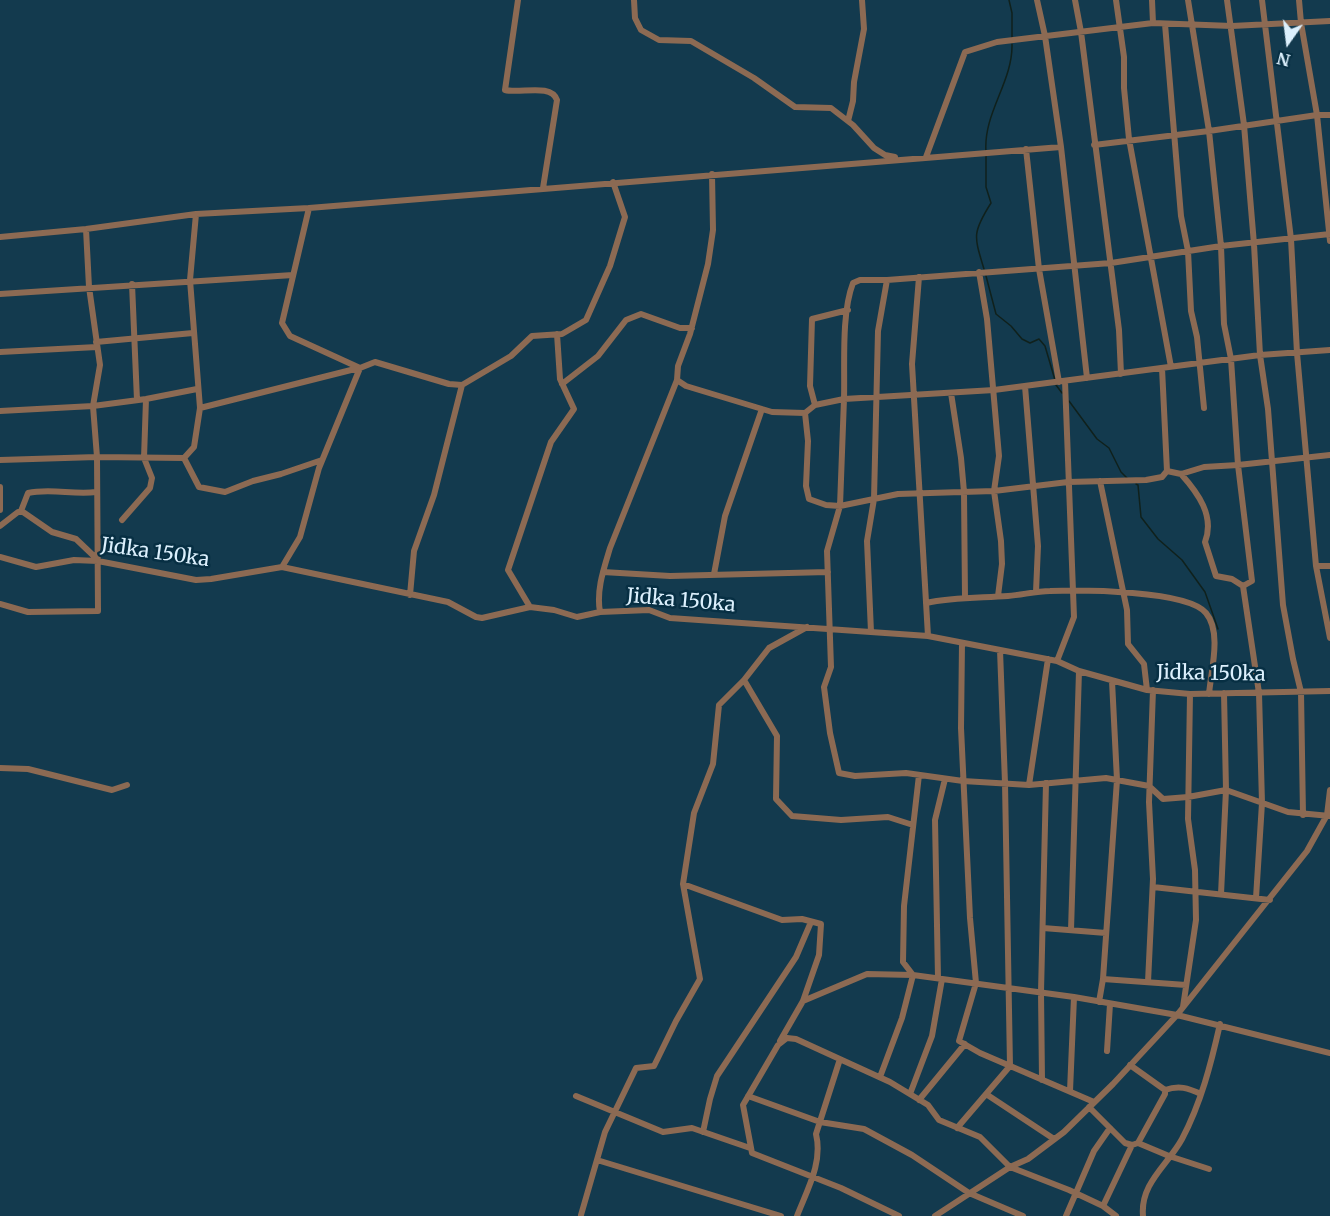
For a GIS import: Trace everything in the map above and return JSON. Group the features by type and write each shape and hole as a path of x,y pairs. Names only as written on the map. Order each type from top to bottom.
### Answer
{"street":[{"path":"518,0 505,90 550,91 557,100 543,188"},
{"path":"634,0 634,18 641,30 659,40 691,41 754,78 795,107 831,108 848,121 874,148 885,155 904,159"},
{"path":"848,121 864,29 862,0"},
{"path":"1037,0 1045,36 1061,147 1087,378"},
{"path":"1075,0 1111,263 1119,330 1121,374"},
{"path":"1116,0 1129,139 1171,367"},
{"path":"1152,0 1153,23"},
{"path":"1188,0 1209,131 1221,246 1224,324 1231,359 1238,465 1252,581 1243,586"},
{"path":"1227,0 1244,125 1260,356 1268,409 1283,605 1301,692 1303,815"},
{"path":"1262,0 1291,240 1297,353 1316,566 1330,638"},
{"path":"1299,0 1317,114 1330,241"},
{"path":"926,157 965,52 997,42 1153,23 1232,26 1330,21"},
{"path":"1165,24 1181,216 1188,251 1191,311 1197,337 1204,408"},
{"path":"1094,144 1209,131 1317,114 1330,115"},
{"path":"0,237 86,229 196,214 309,208 1061,147"},
{"path":"1026,149 1038,269 1062,381 1075,592 1074,617 1057,661"},
{"path":"600,612 598,599 603,572 628,500 677,380 678,366 692,328 708,264 713,230 712,174"},
{"path":"200,408 360,368 375,362 462,386 510,357 532,336 562,334 586,320 610,266 625,218 613,182"},
{"path":"309,208 282,323 290,336 360,368"},
{"path":"184,459 194,447 200,408 190,280 196,214"},
{"path":"0,604 28,612 98,611 97,457 93,406 99,374 89,287 86,229"},
{"path":"1329,816 1303,815 1226,790 1188,798 1163,799 1149,786 1106,778 1029,785 963,781 906,773 855,776 839,773 830,734 824,687 831,667 827,551 840,506 845,334 853,283 860,280 1075,267 1221,246 1330,234"},
{"path":"979,272 987,319 999,456 994,491 1002,564 998,596"},
{"path":"0,294 293,275"},
{"path":"919,278 912,364 928,636"},
{"path":"871,632 867,542 874,499 878,331 887,280"},
{"path":"132,284 137,400"},
{"path":"815,405 810,386 812,319 848,310"},
{"path":"562,384 598,356 626,320 641,314 680,328 692,328"},
{"path":"0,352 97,345 135,338 193,333"},
{"path":"530,607 508,570 551,442 573,409 562,384 557,334"},
{"path":"677,380 686,386 772,412 805,412 815,405 844,399 994,390 1231,359 1330,350"},
{"path":"282,567 300,537 322,460 360,368"},
{"path":"805,412 808,441 806,486 809,499 826,505 840,506 898,494 994,491 1068,482 1146,480 1162,477 1167,471 1162,368"},
{"path":"410,595 414,551 434,495 462,386"},
{"path":"1025,386 1038,546 1036,592"},
{"path":"0,411 93,406 198,389"},
{"path":"951,393 964,492 965,598"},
{"path":"122,520 150,488 152,478 144,458 146,399"},
{"path":"714,574 725,516 762,409"},
{"path":"1167,471 1181,474 1204,467 1330,455"},
{"path":"0,460 97,457 184,459"},
{"path":"184,459 199,487 225,492 322,460"},
{"path":"1181,474 1199,494 1208,520 1209,530 1205,542 1216,576 1232,579 1243,586 1259,693 1262,803 1256,898"},
{"path":"1100,481 1127,610 1128,644 1144,664 1150,690 1149,786 1153,887 1148,982"},
{"path":"0,487 0,510"},
{"path":"0,526 21,512 27,495 36,491 82,494 96,492"},
{"path":"21,512 52,532 76,539 99,561"},
{"name":"Jidka 150ka","path":"0,557 36,567 74,560 99,561 196,580 282,567 452,603 482,618 530,607 554,610 577,617 600,612 649,610 670,618 928,636 1057,661 1079,671 1150,690 1190,694 1330,691"},
{"path":"1316,566 1330,566"},
{"path":"603,572 670,576 828,572"},
{"path":"926,603 950,598 1096,590 1190,602 1205,611 1214,630 1215,645 1209,694"},
{"path":"588,1215 581,1216 605,1132 636,1068 654,1066 676,1020 699,980 683,884 694,813 713,764 719,705 744,680 769,648 808,627"},
{"path":"962,643 963,781 976,983 959,1041 1094,1102"},
{"path":"957,1128 1010,1066 1005,783 1000,650"},
{"path":"1029,785 1048,659"},
{"path":"1071,930 1079,671"},
{"path":"744,680 777,736 776,799 792,816 841,820 888,817 913,825"},
{"path":"1099,1002 1103,979 1117,780 1112,681"},
{"path":"1221,894 1226,790 1224,693"},
{"path":"1183,1007 1196,920 1195,870 1188,819 1190,694"},
{"path":"0,768 28,769 112,790 127,785"},
{"path":"913,975 903,962 904,906 918,775"},
{"path":"910,1094 932,1036 940,978 935,820 945,779"},
{"path":"1042,1080 1041,992 1046,783"},
{"path":"935,1216 1010,1167 1028,1159 1054,1139 1094,1102 1177,1015 1307,851 1329,816 1330,790"},
{"path":"683,884 782,920 802,919 820,924 819,955 803,1001 743,1105 750,1148 752,1153 842,1188 899,1216"},
{"path":"1153,887 1270,900"},
{"path":"703,1132 717,1076 796,957 811,922"},
{"path":"1043,928 1106,933"},
{"path":"803,1001 867,974 913,975 1041,992 1177,1015 1330,1053"},
{"path":"880,1077 902,1018 913,975"},
{"path":"1103,979 1186,985"},
{"path":"1070,1091 1074,997"},
{"path":"1107,1051 1110,1004"},
{"path":"1143,1216 1142,1205 1147,1191 1155,1175 1181,1140 1206,1083 1220,1024"},
{"path":"778,1044 788,1038 796,1039 880,1077 928,1106 939,1120 980,1137 1010,1167 1077,1193 1103,1206 1116,1216"},
{"path":"919,1100 965,1044"},
{"path":"798,1216 818,1162 816,1134 840,1059"},
{"path":"1130,1065 1165,1090"},
{"path":"1165,1090 1184,1087 1201,1094"},
{"path":"1103,1206 1135,1144 1165,1094 1165,1090"},
{"path":"986,1094 1054,1139"},
{"path":"576,1096 663,1132 692,1128 750,1148"},
{"path":"748,1096 820,1122 864,1129 912,1155 969,1193 1023,1216"},
{"path":"1089,1107 1125,1143 1135,1144 1209,1169"},
{"path":"1066,1216 1094,1151 1110,1128"},
{"path":"597,1160 782,1216"}],"waterway":[{"path":"1009,0 1012,13 1012,39"},
{"path":"986,152 989,124 1008,71 1012,44"},
{"path":"984,269 978,249 977,235 980,221 991,203 986,187 986,156"},
{"path":"986,276 996,314 1022,339 1030,343 1039,339 1045,346 1055,380"},
{"path":"1056,385 1062,393"},
{"path":"1069,401 1097,439 1109,448 1121,472 1127,478"},
{"path":"1136,484 1138,485 1141,517 1158,539 1182,560 1205,592 1218,629"}]}
